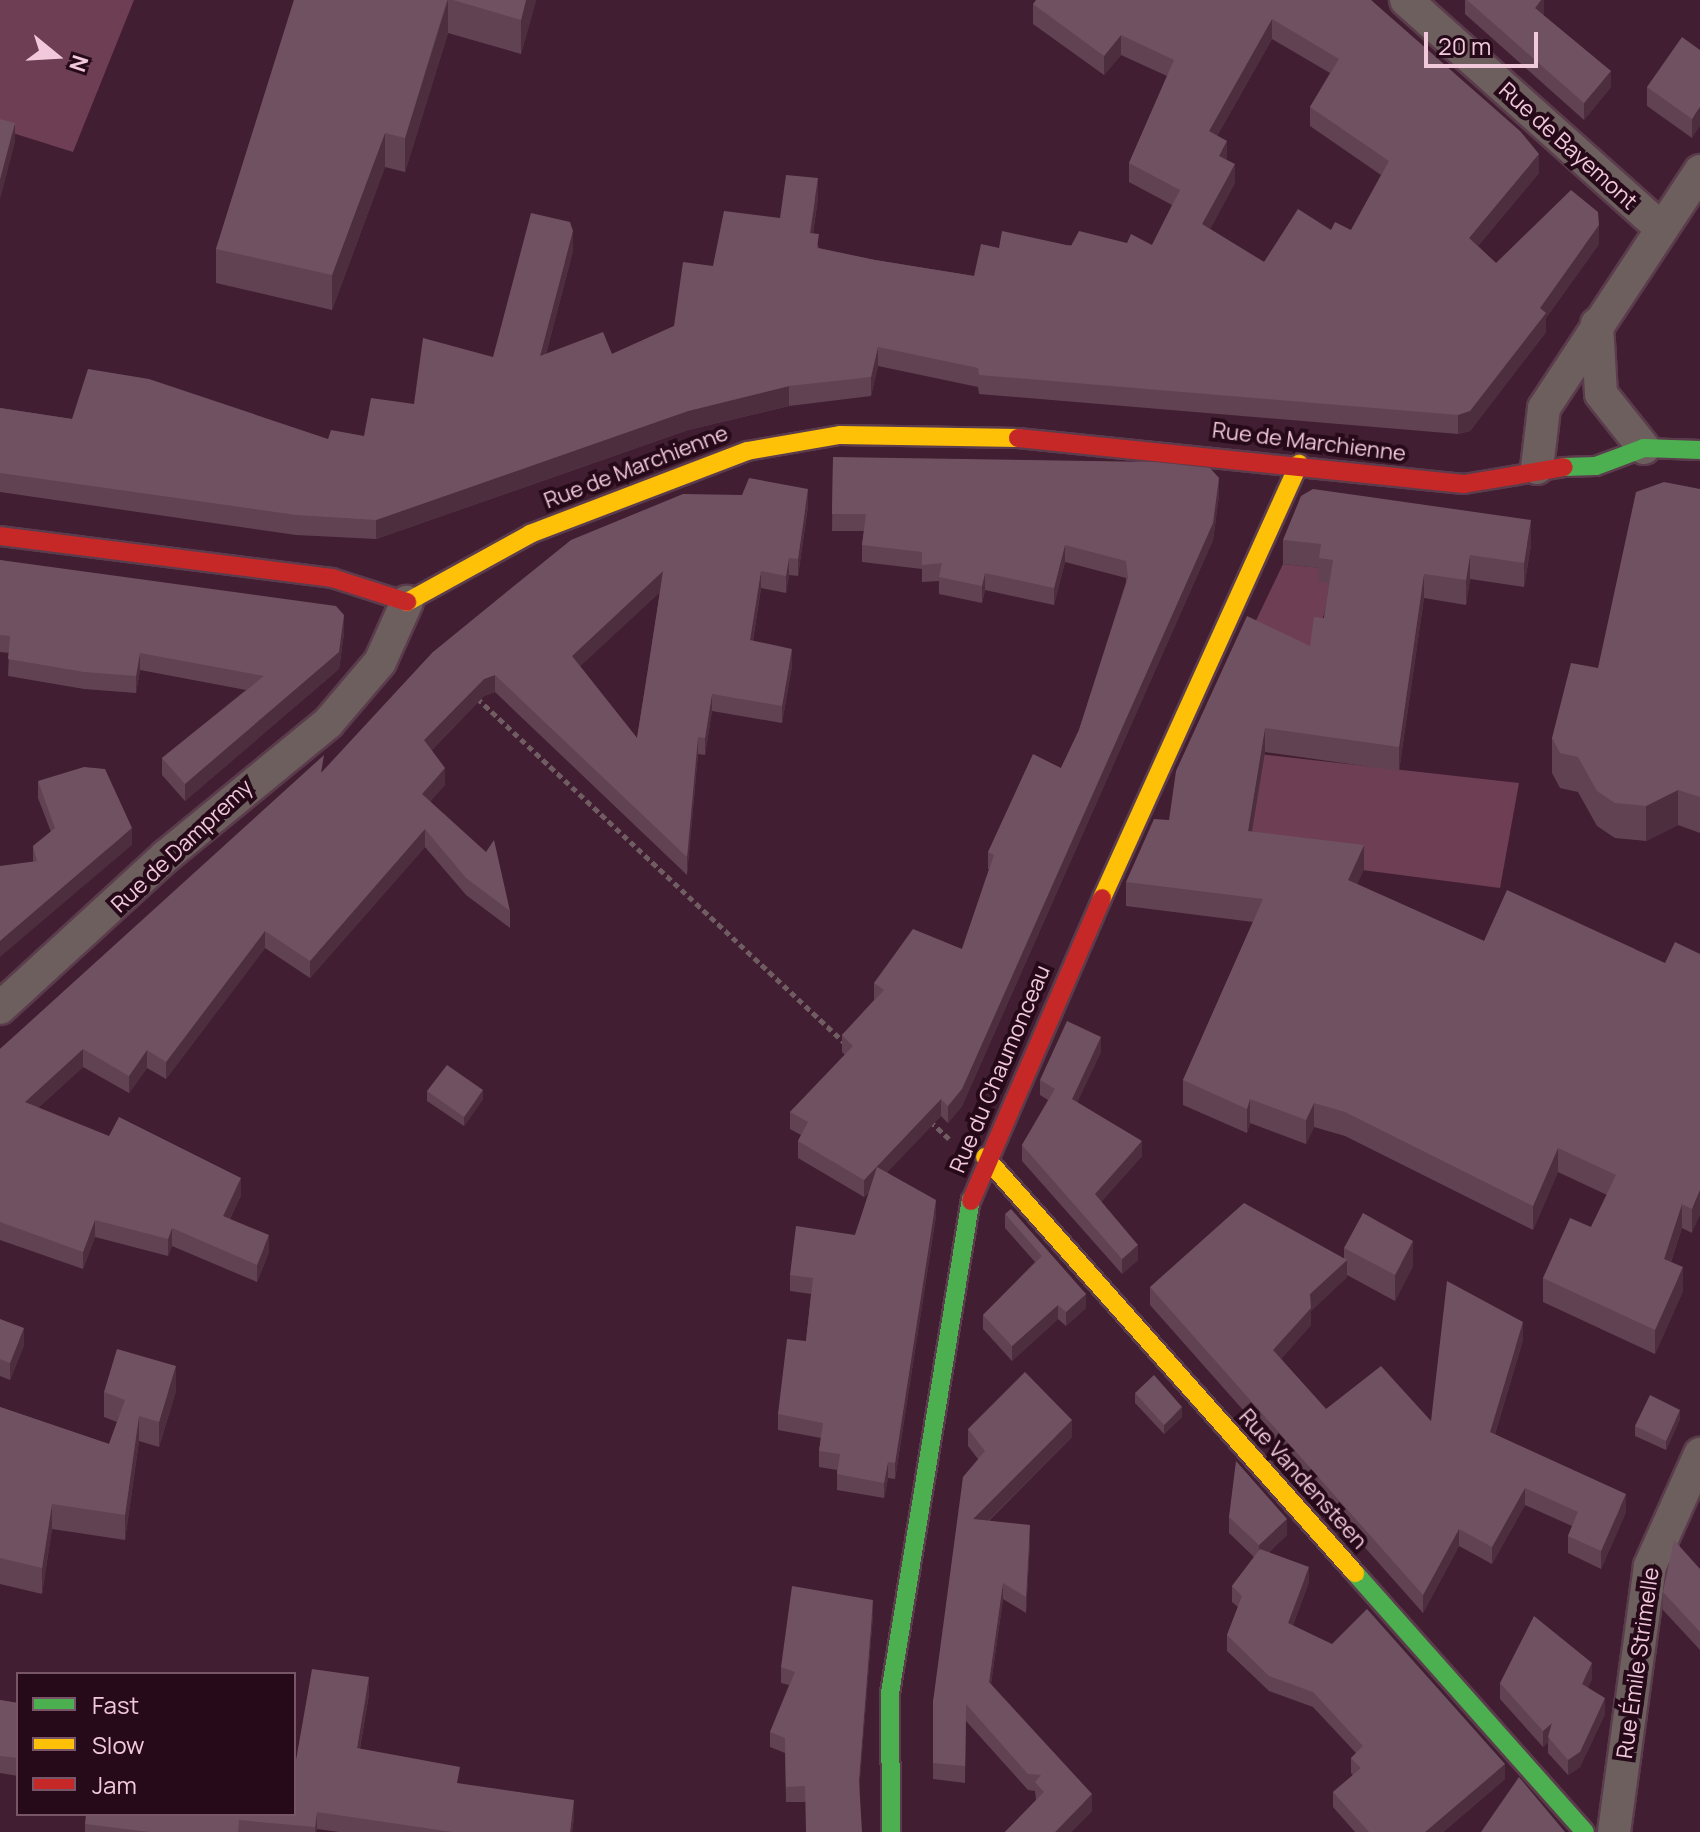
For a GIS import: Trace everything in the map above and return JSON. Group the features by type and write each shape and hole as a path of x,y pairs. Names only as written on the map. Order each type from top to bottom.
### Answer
{"street":[{"name":"Rue de Bayemont","path":"1406,0 1660,227"},
{"path":"1537,468 1544,408 1597,318 1700,171"},
{"path":"1597,318 1594,372 1601,394 1644,448 1700,450"},
{"name":"Rue de Marchienne","path":"407,602 580,512 717,460 821,438 949,432 1299,464 1455,483 1537,468 1596,466 1644,448"},
{"name":"Rue du Chaumonceau","path":"891,1832 890,1693 962,1228 985,1157 1299,464"},
{"path":"0,536 340,580 407,602"},
{"name":"Rue de Dampremy","path":"0,1008 166,856 328,723 380,662 407,602"},
{"name":"Rue Vandensteen","path":"985,1157 1585,1832"},
{"name":"Rue Émile Strimelle","path":"1614,1832 1650,1566 1700,1454"}],"path":[{"path":"474,695 849,1047"},
{"path":"919,1111 953,1143 985,1157"}],"shaded area":[{"path":"0,0 134,0 73,152 0,129"},
{"path":"1283,564 1321,568 1333,584 1311,658 1250,633"},
{"path":"1249,753 1519,783 1500,888 1248,855"}],"building":[{"path":"294,0 447,0 405,138 385,133 332,275 216,249"},
{"path":"453,0 526,0 521,20"},
{"path":"1036,0 1371,0 1520,131 1539,154 1469,238 1496,263 1571,190 1598,212 1599,225 1540,308 1546,313 1470,411 1458,415 979,375 978,368 878,347 871,377 789,386 688,411 376,520 296,515 0,473 0,408 72,419 88,369 149,379 328,439 331,430 364,436 371,398 414,404 423,338 493,357 531,213 570,222 573,231 540,356 603,332 612,354 674,326 683,262 713,266 724,211 780,218 786,175 818,178 810,233 819,234 817,248 875,260 974,276 981,244 999,248 1002,231 1071,246 1079,231 1127,243 1131,234 1152,245 1180,190 1129,163 1174,60 1121,35 1104,56 1033,4","holes":["1272,19 1339,59 1310,107 1389,161 1351,230 1335,222 1331,230 1298,209 1264,262 1202,224 1235,164 1219,156 1227,141 1209,131"]},
{"path":"1467,0 1541,0 1535,8 1611,71 1584,103"},
{"path":"1682,37 1700,50 1700,107 1692,119 1647,87"},
{"path":"0,119 15,123 0,180"},
{"path":"833,457 1155,462 1210,468 1219,478 1213,523 962,1089 948,1106 941,1099 864,1180 798,1141 808,1122 790,1112 853,1046 842,1035 884,990 874,983 913,929 962,949 994,855 988,852 1033,754 1061,768 1079,730 1128,578 1126,561 1065,545 1054,588 985,573 982,586 939,577 942,563 922,565 922,552 862,545 866,514 832,514"},
{"path":"749,478 808,489 798,559 789,558 786,576 761,571 750,640 792,649 782,706 712,694 705,738 698,737 687,857 495,675 484,679 424,740 445,768 422,794 486,852 494,840 510,911 466,878 425,829 310,961 265,931 166,1062 147,1050 129,1076 83,1049 25,1102 109,1136 119,1117 241,1178 223,1216 269,1235 257,1265 172,1228 168,1239 95,1220 83,1252 0,1222 0,1049 324,755 321,773 433,652 571,540 683,494 742,495","holes":["663,571 637,738 572,656"]},
{"path":"1664,482 1700,489 1700,797 1678,790 1646,806 1615,803 1597,791 1578,757 1560,753 1552,738 1571,663 1598,668 1636,492"},
{"path":"1313,489 1531,520 1524,563 1470,555 1466,580 1424,574 1399,747 1265,728 1248,831 1364,845 1348,880 1484,941 1507,890 1665,963 1675,942 1700,954 1700,1190 1692,1209 1682,1204 1664,1259 1683,1267 1655,1330 1543,1278 1570,1218 1591,1227 1616,1175 1558,1148 1533,1206 1345,1112 1314,1103 1306,1120 1250,1099 1247,1109 1183,1080 1263,899 1126,882 1154,819 1169,820 1176,771 1247,616 1310,646 1314,617 1324,618 1333,560 1319,558 1321,544 1283,540 1301,496"},
{"path":"0,560 336,606 344,615 339,652 185,784 162,758 264,676 140,653 136,676 84,672 8,659 10,636 0,635"},
{"path":"84,767 105,769 132,828 0,941 0,866 37,861 33,846 55,828 38,781"},
{"path":"1067,1021 1101,1037 1072,1099 1142,1141 1095,1194 1138,1245 1122,1259 1022,1145 1055,1089 1040,1080"},
{"path":"447,1065 483,1090 464,1117 427,1091"},
{"path":"877,1167 936,1200 895,1463 888,1462 884,1483 837,1474 840,1454 819,1451 823,1423 778,1414 787,1339 806,1341 813,1278 790,1275 796,1226 855,1235"},
{"path":"1244,1203 1347,1260 1310,1294 1311,1308 1273,1350 1326,1409 1381,1366 1431,1421 1447,1281 1523,1322 1490,1432 1626,1494 1601,1551 1568,1536 1578,1512 1525,1488 1492,1547 1459,1529 1423,1595 1150,1287"},
{"path":"1011,1209 1086,1294 1066,1312 1058,1305 1012,1346 983,1315 1042,1256 1005,1214"},
{"path":"1363,1213 1413,1241 1395,1275 1344,1248"},
{"path":"0,1319 24,1328 10,1363 0,1359"},
{"path":"117,1349 176,1366 159,1422 139,1416 125,1515 52,1504 42,1568 0,1558 0,1407 109,1444 125,1400 104,1392"},
{"path":"1025,1372 1072,1420 973,1519 1030,1525 1026,1597 1003,1583 989,1682 1092,1794 1055,1832 1005,1832 1044,1792 1035,1782 1041,1775 1028,1774 966,1704 965,1766 933,1763 933,1702 963,1477 985,1451 968,1429"},
{"path":"1154,1375 1182,1407 1164,1425 1135,1393"},
{"path":"1650,1395 1680,1410 1666,1441 1635,1426"},
{"path":"1236,1461 1287,1519 1259,1545 1229,1517"},
{"path":"1674,1540 1700,1569 1700,1632 1663,1592"},
{"path":"1260,1549 1309,1567 1288,1623 1332,1644 1367,1609 1505,1764 1425,1832 1369,1832 1333,1792 1361,1768 1351,1758 1363,1746 1313,1692 1269,1676 1227,1635 1242,1596 1232,1586"},
{"path":"792,1586 873,1600 859,1780 862,1832 806,1832 805,1786 786,1787 785,1738 770,1732 795,1672 781,1667"},
{"path":"1534,1616 1592,1663 1582,1684 1605,1698 1580,1752 1568,1760 1548,1737 1552,1723 1543,1731 1500,1683"},
{"path":"312,1669 369,1677 357,1748 460,1767 457,1783 574,1800 570,1832 452,1832 317,1812 315,1827 239,1820 238,1832 150,1832 85,1824 86,1816 296,1816 296,1760"},
{"path":"0,1700 16,1703 16,1758 0,1756"},
{"path":"1519,1777 1565,1832 1481,1832"}],"traffic: fast":[{"path":"1564,467 1596,466 1644,448 1700,450"},
{"path":"891,1832 890,1693 971,1201"},
{"path":"1355,1573 1585,1832"}],"traffic: slow":[{"path":"407,602 530,534 747,451 840,435 1018,438"},
{"path":"1102,898 1299,464"},
{"path":"985,1157 1355,1573"}],"traffic: jam":[{"path":"1018,438 1464,484 1564,467"},
{"path":"0,536 332,578 407,602"},
{"path":"971,1201 1102,898"}]}
